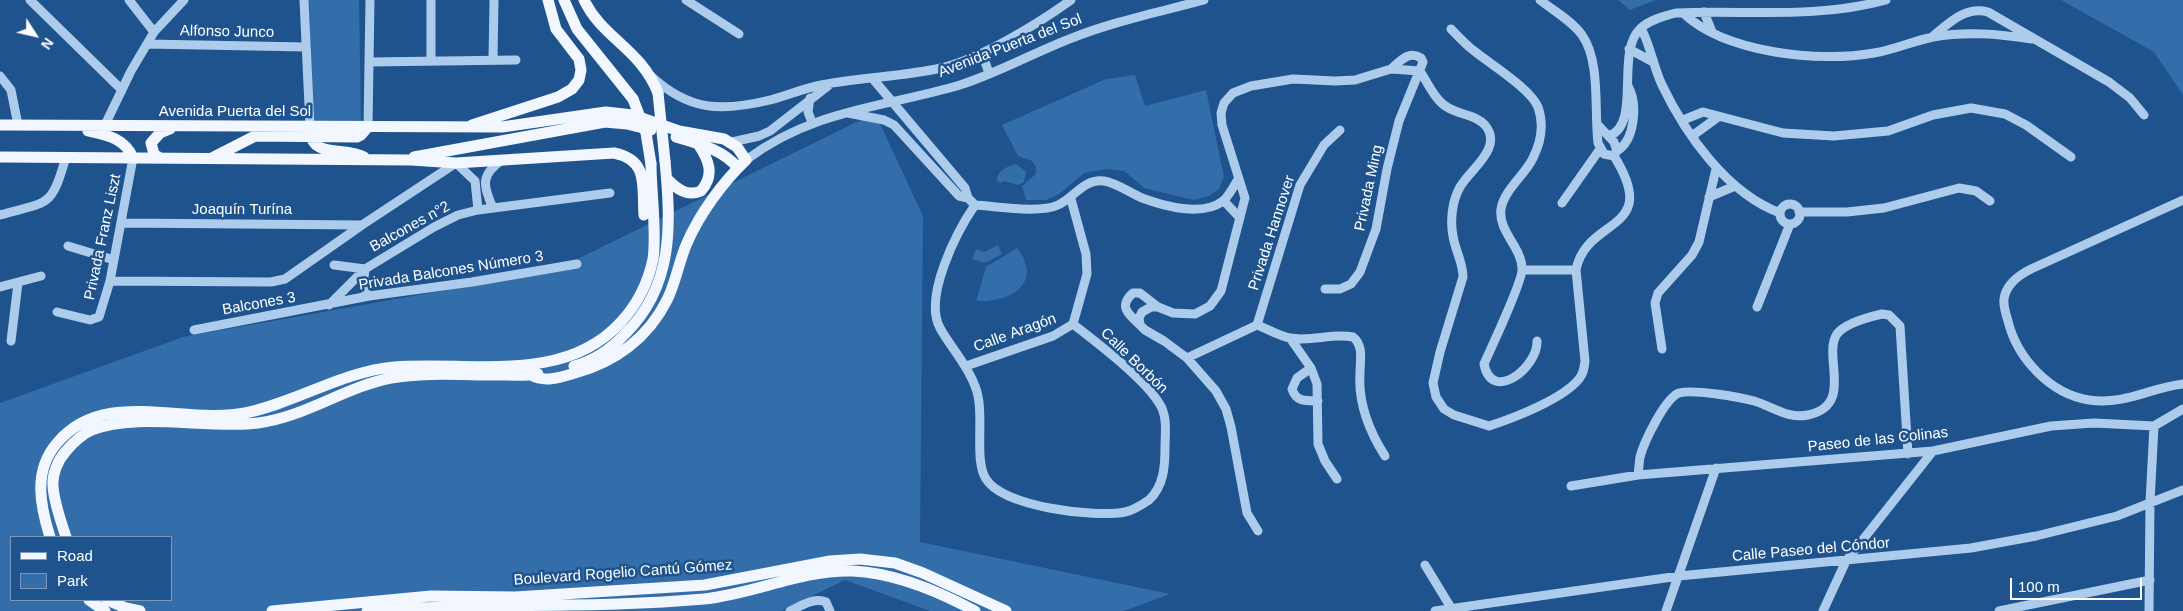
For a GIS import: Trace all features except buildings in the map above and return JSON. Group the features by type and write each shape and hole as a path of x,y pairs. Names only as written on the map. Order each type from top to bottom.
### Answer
{"main road":[{"path":"470,126 488,118 558,97 572,89 579,80 581,70 579,58 556,29 548,0"},
{"path":"50,536 42,510 40,482 43,465 52,448 65,434 85,420 106,414 128,411 235,415 263,409 367,372 391,367 528,365 561,359 595,345 611,333 628,315 648,280 653,258 654,242 650,164 646,133 633,99 577,29 564,0"},
{"path":"66,536 53,484 56,467 74,442 90,430 110,425 145,422 236,425 260,422 288,416 364,384 392,378 422,375 531,375 582,364 600,355 636,324 650,304 659,285 665,263 667,179 658,93 651,76 641,62 598,22 584,0"},
{"path":"210,159 248,139 262,135 310,132 357,137 362,136 368,128 502,127 606,112 633,115 679,131 732,142 742,164"},
{"path":"412,160 419,156 605,122 627,124 698,144 742,164"},
{"name":"Avenida Puerta del Sol","path":"0,125 104,127 226,126 310,132"},
{"path":"68,126 120,141 130,151 133,158"},
{"path":"160,158 154,154 151,143 160,133 177,126"},
{"path":"226,126 234,136 233,146"},
{"path":"310,132 313,142 319,148 345,150 358,154 367,160"},
{"path":"667,179 689,194 702,191 710,172 706,156 698,144"},
{"path":"0,157 412,160 456,163 614,153 632,158 641,172 646,229 653,258"},
{"path":"531,375 540,379 550,379 591,368 612,359 635,342 651,325 668,300 687,243 697,224 721,188 742,164"},
{"name":"Boulevard Rogelio Cantú Gómez","path":"272,611 431,596 515,597 704,585 830,560 860,559 895,563 961,589 1001,608"},
{"name":"Boulevard Rogelio Cantú Gómez","path":"367,611 432,606 607,605 707,599 830,572 852,571 897,578 975,611"},
{"path":"90,601 105,611"},
{"path":"109,601 140,611"}],"street":[{"path":"30,0 122,90"},
{"path":"129,0 154,32"},
{"path":"104,127 154,32 184,0"},
{"path":"304,0 310,132"},
{"path":"368,128 370,0"},
{"path":"431,61 432,0"},
{"path":"493,59 494,0"},
{"path":"686,0 739,34"},
{"name":"Avenida Puerta del Sol","path":"651,76 675,96 696,104 713,107 732,107 770,100 830,84 941,68 982,53 1071,0"},
{"name":"Avenida Puerta del Sol","path":"742,164 764,147 812,122 843,112 961,84 1109,25 1204,0"},
{"path":"1540,0 1569,22 1586,43 1592,65 1600,149 1562,203"},
{"path":"1609,136 1618,132 1623,124 1630,49 1641,28 1660,18 1683,13 1704,12 1807,12 1886,0"},
{"path":"1932,37 1950,21 1962,14 1975,10 1994,15 2032,39 2114,85 2144,115"},
{"path":"1704,12 1712,32"},
{"path":"1683,13 1694,23 1712,32 1771,51 1816,58 1876,53 1932,37 1979,33 2032,39"},
{"path":"1641,28 1650,47 1652,62 1663,87 1692,136 1716,169 1735,186 1763,205 1780,212"},
{"path":"1451,29 1471,48 1525,91 1537,106 1542,121 1540,142 1532,160 1501,208 1501,220 1516,247 1523,270 1484,364 1486,374 1492,380 1498,382 1508,380 1535,356 1537,341"},
{"name":"Alfonso Junco","path":"147,44 306,47"},
{"path":"1630,49 1652,62"},
{"path":"982,53 989,72"},
{"path":"1391,69 1405,56 1412,54 1421,58 1423,62 1420,70"},
{"path":"369,62 516,60"},
{"path":"1258,530 1247,513 1226,409 1216,391 1186,358 1140,325 1127,313 1124,306 1126,300 1133,293 1140,293 1158,307 1173,313 1195,314 1210,306 1222,291 1227,277 1230,249 1245,198 1222,125 1221,113 1224,103 1233,93 1251,86 1293,79 1355,80 1391,69 1420,70"},
{"path":"1420,70 1441,103 1453,110 1478,119 1489,133 1490,141 1482,161 1460,188 1453,209 1453,236 1463,265 1463,277 1440,352 1433,384 1436,397 1444,409 1454,415 1489,426 1545,403 1579,380 1584,372 1585,361 1576,270 1583,250 1620,220 1627,209 1631,193 1627,177 1615,153 1617,147 1597,124"},
{"name":"Privada Ming","path":"1325,289 1340,289 1351,284 1360,272 1376,229 1387,169 1399,121 1420,70"},
{"path":"0,76 11,90 18,125"},
{"path":"872,79 965,188 971,201"},
{"path":"732,142 759,136 770,131 830,84"},
{"path":"1600,149 1609,156 1615,153 1626,143 1631,132 1633,94 1628,86"},
{"path":"908,122 906,106 914,96"},
{"path":"810,98 808,112 812,122"},
{"path":"1683,120 1703,112 1783,133 1834,136 1888,131 1933,115 1956,109 1971,108 2005,114 2026,125 2071,157"},
{"path":"843,112 874,117 894,125 959,196 971,201 1037,208 1056,206 1071,198 1080,188 1091,182 1103,181 1143,198 1195,209 1209,207 1224,201 1238,179"},
{"path":"1692,136 1718,116"},
{"name":"Privada Hannover","path":"1257,325 1300,185 1316,156 1340,130"},
{"path":"0,214 48,200 57,187 66,157"},
{"name":"Privada Franz Liszt","path":"57,312 96,319 101,312 110,281 122,224 133,158"},
{"path":"475,181 484,179 502,160"},
{"path":"110,281 271,282 285,279 456,163 475,181 478,210"},
{"path":"1662,349 1655,303 1658,293 1692,255 1699,242 1716,169"},
{"path":"484,179 487,195 493,208"},
{"path":"1709,197 1735,186"},
{"path":"1799,212 1847,212 1884,208 1959,188 1972,189 1990,201"},
{"name":"Balcones n°2","path":"329,305 365,269 434,226 458,215 478,210 610,193"},
{"path":"1071,198 1086,254 1087,274 1073,324"},
{"path":"2183,200 2031,269 2010,284 2004,299 2010,328 2019,350 2033,367 2058,388 2087,400 2108,402 2128,399 2166,387 2183,384"},
{"name":"Calle Borbón","path":"971,201 945,265 935,310 940,327 966,366 976,388 979,407 981,465 986,479 1015,500 1033,505 1100,514 1127,512 1149,499 1159,486 1165,469 1165,420 1161,406 1155,396 1103,348 1073,324"},
{"path":"1224,201 1240,218"},
{"path":"1757,307 1790,224 1798,219 1799,212 1796,207 1789,205 1783,207 1780,212 1781,219 1790,224"},
{"name":"Joaquín Turína","path":"122,224 362,225"},
{"path":"68,246 114,260"},
{"name":"Privada Balcones Número 3","path":"329,305 369,296 472,282 577,264"},
{"path":"334,265 365,269 363,286 364,291 369,296"},
{"path":"1523,270 1576,270"},
{"path":"0,287 41,276"},
{"path":"11,341 18,283"},
{"name":"Balcones 3","path":"194,330 329,305"},
{"path":"1140,325 1139,318 1146,308 1158,307"},
{"path":"1638,476 1640,457 1648,437 1669,401 1678,394 1698,393 1755,402 1794,416 1809,415 1821,410 1829,402 1833,394 1835,383 1834,342 1842,329 1882,314 1889,316 1900,326 1908,454"},
{"name":"Calle Aragón","path":"966,366 1053,336 1073,324"},
{"path":"1186,358 1257,325 1290,338 1317,338 1342,335 1357,340 1361,357 1361,399 1372,436 1385,456"},
{"path":"1290,338 1311,368 1317,384 1318,444 1325,461 1336,479"},
{"path":"1311,368 1297,378 1292,389 1296,397 1302,400 1318,401"},
{"path":"2149,611 2150,502 2154,426 2183,409"},
{"name":"Paseo de las Colinas","path":"1571,486 1638,476 1716,468 1933,451 2051,426 2094,423 2154,426"},
{"path":"1823,611 1846,561 1933,451"},
{"path":"1666,611 1716,468"},
{"name":"Calle Paseo del Cóndor","path":"1435,611 1679,576 1971,548 2036,536 2117,516 2183,490"},
{"path":"1425,565 1452,609"},
{"path":"1999,611 2150,580"},
{"path":"790,611 815,600 826,602 830,611"}],"green space":[{"path":"309,0 359,0 361,123 313,122"},
{"path":"1618,0 1656,0 1630,10"},
{"path":"2061,0 2183,0 2183,95 2154,52"},
{"path":"1135,75 1145,106 1206,90 1224,177 1219,189 1209,196 1194,200 1144,188 1124,171 1106,169 1084,173 1059,194 1046,200 1026,200 1022,186 1036,174 1036,167 1032,161 1018,156 1002,125 1106,79"},
{"path":"875,113 923,216 920,542 1170,594 1124,611 930,611 845,580 781,611 0,611 0,403 183,337 553,271"},
{"path":"1016,164 1026,172 1024,182 1018,185 997,181 997,177 1001,172"},
{"path":"998,245 1002,254 985,263 972,259 976,249 984,252"},
{"path":"1017,248 1024,260 1027,271 1025,281 1020,288 1001,298 989,301 976,301 986,267"}]}
